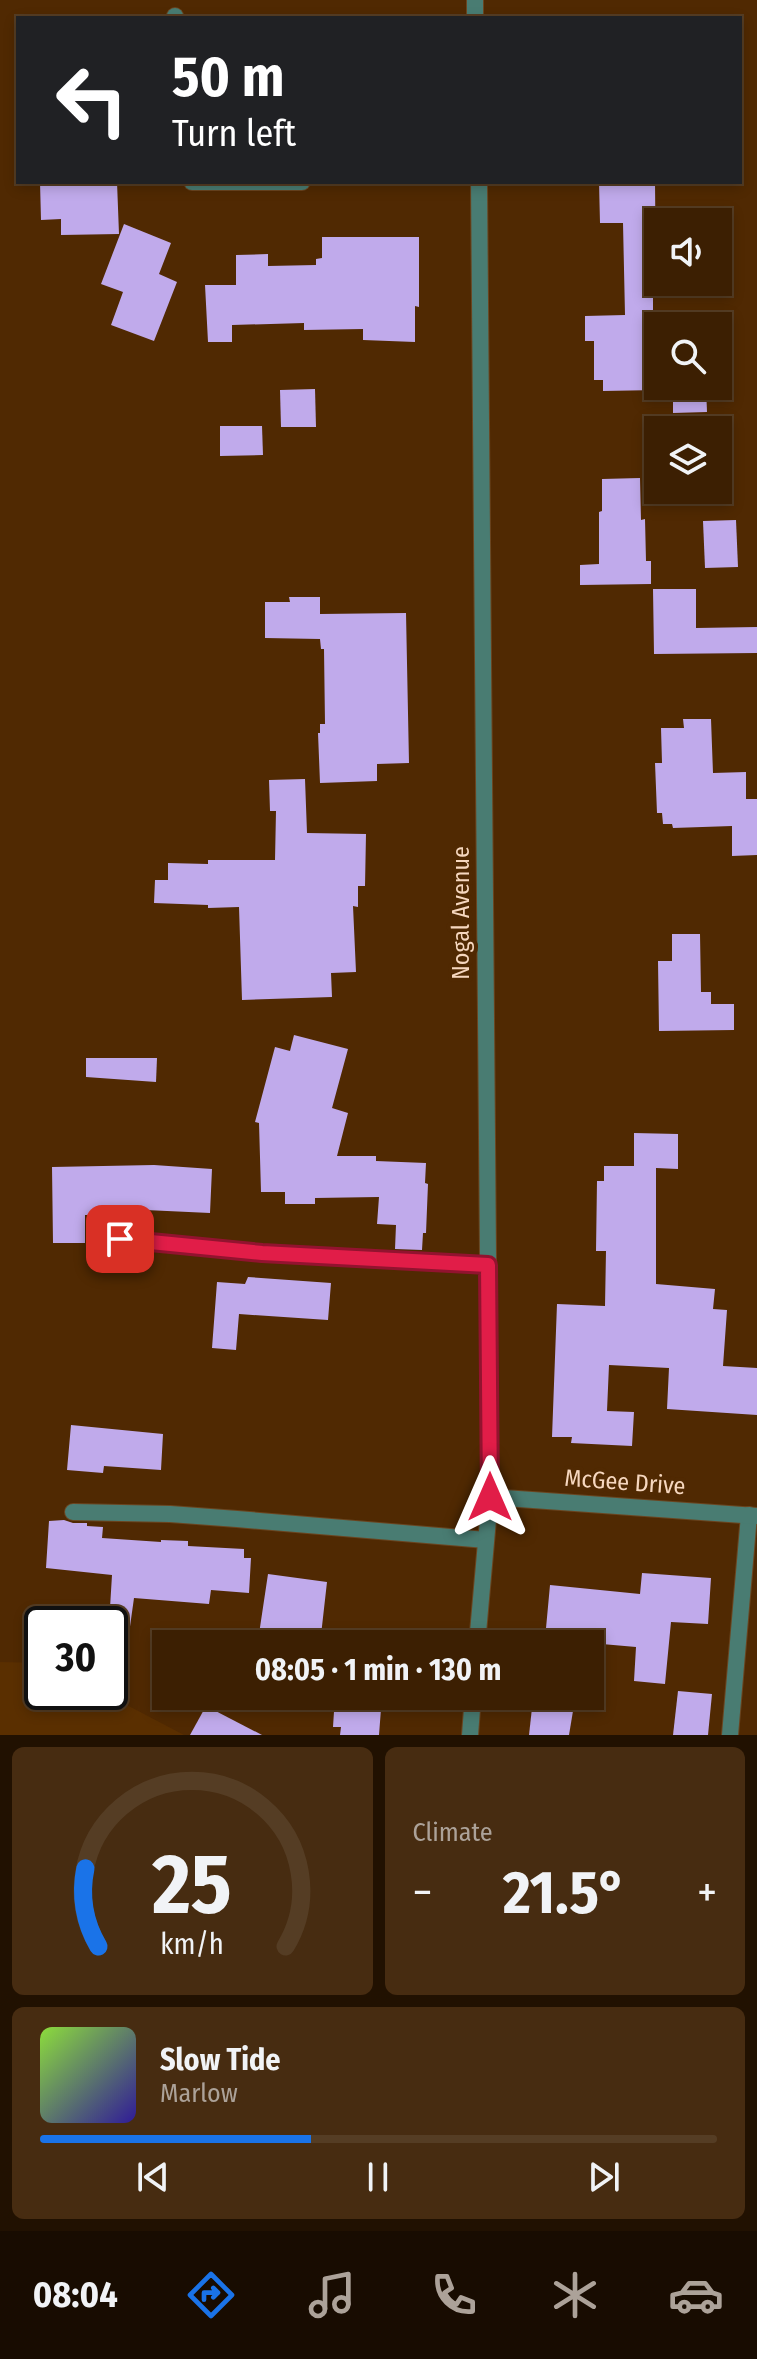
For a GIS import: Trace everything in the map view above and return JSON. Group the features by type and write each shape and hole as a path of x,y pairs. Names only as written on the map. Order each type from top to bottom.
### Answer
{"street":[{"name":"Nogal Avenue","path":"478,1630 490,1497 479,184"},
{"path":"120,1239 262,1253 488,1265"},
{"name":"McGee Drive","path":"490,1497 753,1516"},
{"path":"73,1512 223,1518 486,1540"},
{"path":"730,1735 753,1516"},
{"path":"470,1735 472,1710"}],"shaded area":[{"path":"0,1662 24,1663 24,1710 128,1710 128,1706 184,1735 0,1735"}],"building":[{"path":"40,184 117,184 119,234 61,235 61,219 41,220"},
{"path":"599,184 655,184 655,208 644,208 644,296 653,296 653,312 644,312 644,390 603,391 603,380 594,380 594,341 585,341 585,316 625,315 623,223 600,223"},
{"path":"124,224 171,243 159,274 177,282 154,341 111,325 123,292 101,284"},
{"path":"322,237 419,237 419,307 415,306 415,342 363,340 363,329 304,330 304,323 232,325 232,342 208,342 205,285 236,285 236,255 268,254 268,266 316,265 316,259 322,258"},
{"path":"315,389 316,427 281,427 280,390"},
{"path":"673,400 707,400 707,412 673,413"},
{"path":"220,426 262,426 263,455 220,456"},
{"path":"640,478 641,520 645,519 646,561 651,561 651,584 580,585 580,565 599,564 602,479"},
{"path":"736,520 738,567 705,568 703,521"},
{"path":"653,589 696,589 696,628 757,627 757,653 654,654"},
{"path":"289,597 320,597 320,614 406,613 409,763 377,764 377,781 320,783 318,733 320,724 325,724 324,649 321,649 320,639 265,638 265,602 290,602"},
{"path":"683,719 711,719 713,773 746,772 746,799 757,799 757,855 732,856 732,826 673,828 672,824 663,824 662,813 657,813 655,763 662,763 661,728 684,728"},
{"path":"305,779 307,833 366,834 365,886 358,886 358,907 353,906 356,972 331,973 332,997 242,1000 239,907 208,908 208,905 154,903 155,880 168,880 168,863 275,860 276,811 270,811 269,780"},
{"path":"672,934 700,934 701,992 711,992 711,1004 734,1004 734,1030 659,1031 658,961 672,961"},
{"path":"294,1035 348,1049 332,1108 348,1113 337,1156 376,1156 376,1161 426,1163 426,1233 423,1233 422,1250 395,1249 396,1225 377,1224 379,1197 315,1198 315,1204 285,1204 285,1192 261,1192 259,1123 255,1122 275,1047 290,1051"},
{"path":"86,1058 157,1058 156,1082 86,1077"},
{"path":"634,1133 678,1134 678,1169 656,1168 656,1284 715,1289 713,1309 727,1310 723,1366 757,1368 757,1415 667,1409 669,1368 609,1365 607,1411 634,1412 632,1446 571,1443 572,1437 552,1437 557,1304 605,1306 606,1251 596,1251 597,1181 604,1181 604,1166 634,1166"},
{"path":"154,1165 212,1169 210,1213 124,1209 124,1215 85,1215 85,1243 53,1243 52,1167"},
{"path":"248,1277 331,1283 328,1320 239,1314 236,1350 212,1348 217,1282 245,1284"},
{"path":"71,1425 163,1434 161,1470 104,1466 103,1473 67,1470"},
{"path":"64,1520 103,1527 102,1538 188,1541 188,1546 244,1549 244,1558 251,1558 249,1593 211,1590 209,1604 134,1598 128,1641 128,1606 110,1606 112,1575 46,1568 49,1521"},
{"path":"642,1573 711,1578 708,1624 671,1622 665,1684 634,1681 636,1647 604,1644 604,1630 546,1630 550,1585 640,1594"},
{"path":"268,1574 327,1582 322,1630 260,1630"},
{"path":"678,1691 712,1694 708,1735 673,1735"},
{"path":"204,1710 214,1710 262,1735 190,1735"},
{"path":"334,1710 381,1710 379,1735 340,1735 341,1727 333,1727"},
{"path":"532,1710 573,1711 569,1735 529,1735"}],"route":[{"path":"120,1239 262,1253 488,1265 490,1497"}]}
